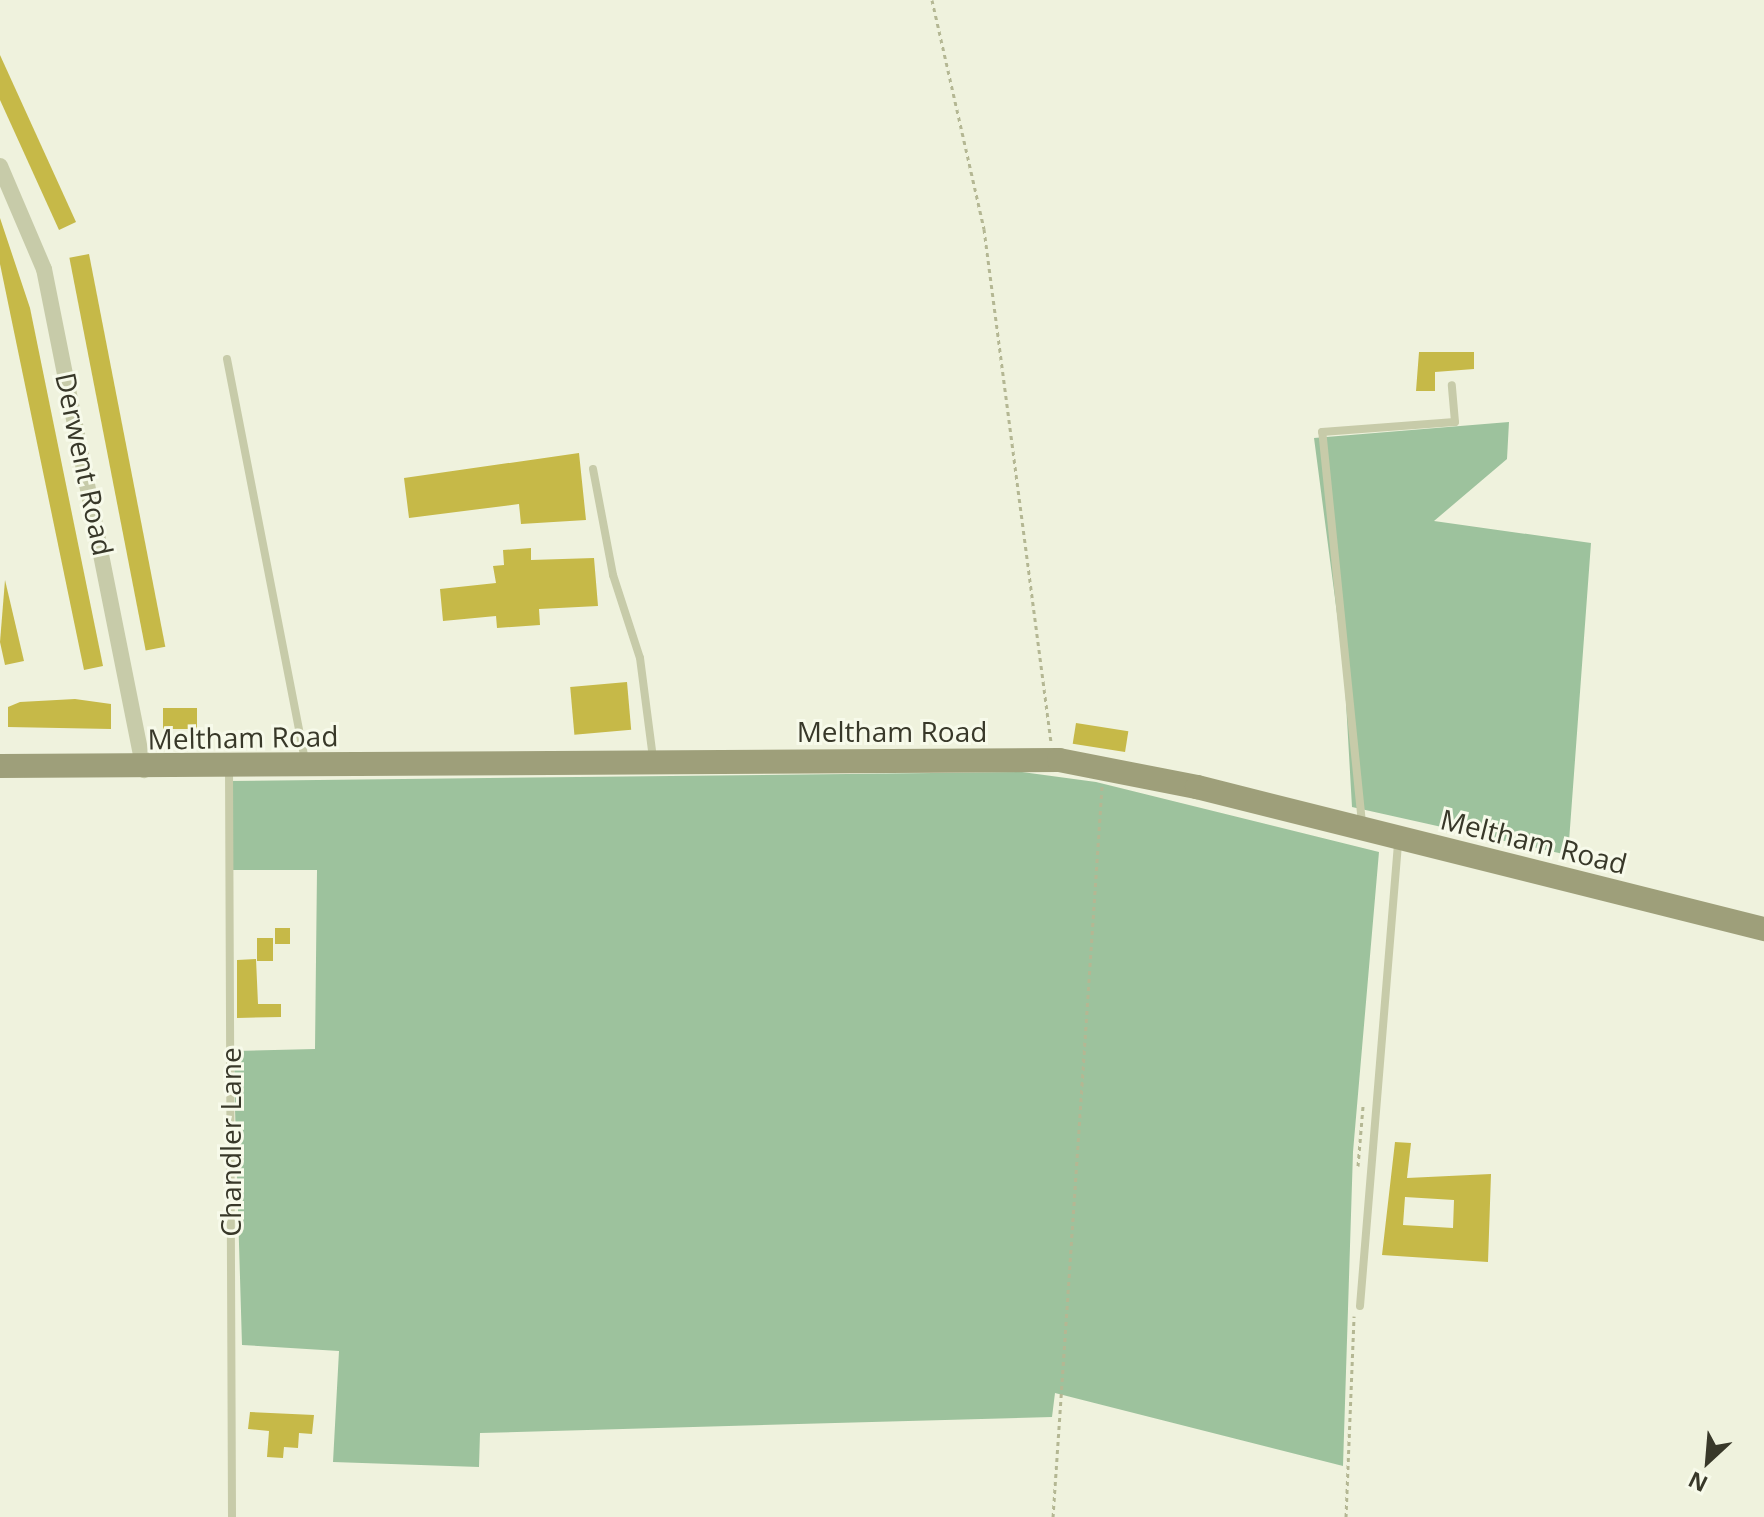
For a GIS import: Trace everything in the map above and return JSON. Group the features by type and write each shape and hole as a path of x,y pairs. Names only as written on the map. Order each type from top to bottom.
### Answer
{"street":[{"name":"Derwent Road","path":"0,166 44,269 144,770"},
{"name":"Meltham Road","path":"0,766 144,770 306,765 1051,760 1103,767 1362,828 1764,929"}],"lane":[{"path":"227,359 306,765"},
{"path":"1362,828 1322,432 1455,422 1452,385"},
{"path":"593,469 613,575 640,658 653,763"},
{"name":"Chandler Lane","path":"229,766 232,1517"},
{"path":"1360,1306 1398,838"}],"path":[{"path":"932,0 984,229 1051,719 1051,760"},
{"path":"1053,1517 1103,767"}],"green space":[{"path":"1509,422 1507,459 1434,521 1591,543 1568,855 1352,807 1344,667 1314,438"},
{"path":"1022,772 1096,782 1379,852 1353,1152 1343,1466 1055,1393 1052,1417 480,1433 479,1467 333,1462 339,1351 242,1345 235,1109 234,1051 315,1049 317,870 232,870 230,781"}],"building":[{"path":"0,55 76,222 59,230 0,100"},
{"path":"0,218 30,308 103,666 84,670 0,264"},
{"path":"89,254 165,647 146,650 69,258"},
{"path":"1419,352 1474,352 1474,369 1435,372 1435,391 1416,391"},
{"path":"579,453 586,520 521,524 519,504 409,518 404,478"},
{"path":"531,548 531,560 594,558 598,606 539,609 540,625 497,628 496,616 443,621 440,589 496,583 493,566 504,565 503,550"},
{"path":"5,580 24,661 5,665 0,642"},
{"path":"627,682 631,730 574,735 570,687"},
{"path":"75,699 111,704 111,729 8,727 8,707 20,702"},
{"path":"163,708 197,708 197,729 163,729"},
{"path":"1076,723 1128,731 1125,752 1073,744"},
{"path":"275,928 290,928 290,944 275,944"},
{"path":"257,938 273,938 273,961 257,961"},
{"path":"256,959 258,1004 281,1004 281,1017 237,1018 237,960"},
{"path":"1395,1142 1411,1143 1407,1178 1491,1174 1488,1262 1382,1255","holes":["1405,1197 1454,1200 1453,1228 1403,1225"]},
{"path":"250,1412 314,1415 312,1434 299,1433 298,1448 284,1447 283,1458 267,1457 269,1431 248,1429"}]}
